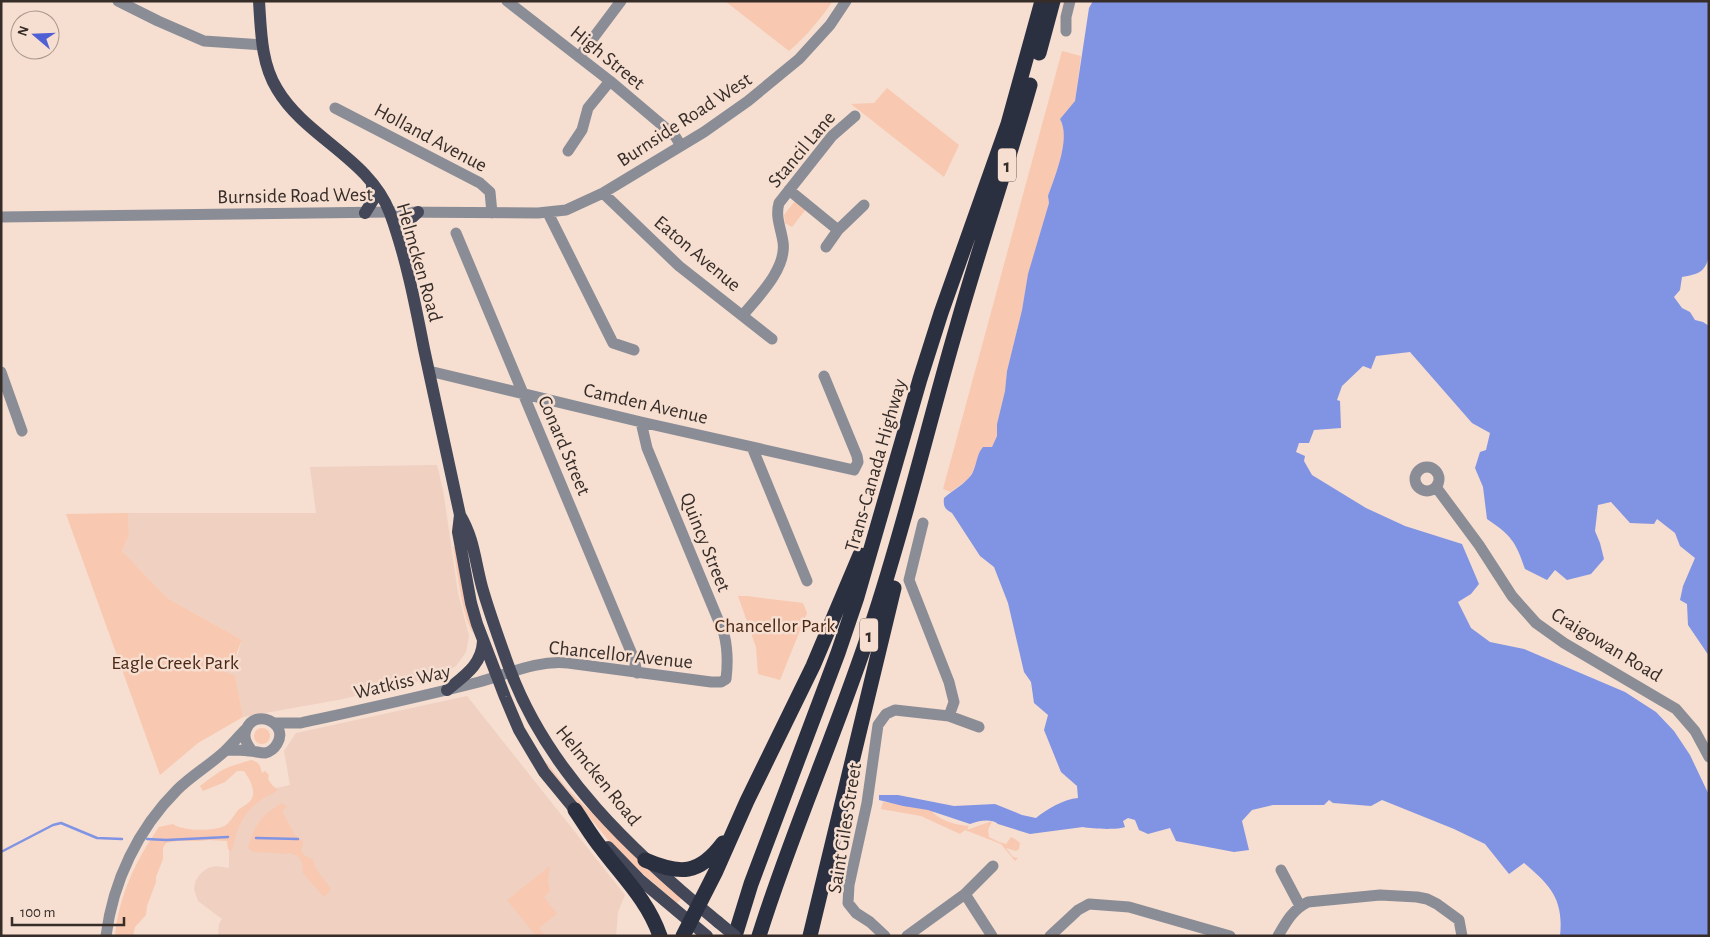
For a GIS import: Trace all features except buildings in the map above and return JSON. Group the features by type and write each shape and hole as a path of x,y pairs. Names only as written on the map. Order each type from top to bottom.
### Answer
{"highway":[{"name":"Trans-Canada Highway","path":"735,936 752,884 857,597 920,379 941,313 1005,133 1042,1"},
{"name":"Trans-Canada Highway","path":"759,936 791,842 877,611 956,326 1009,159 1054,1"},
{"path":"810,936 814,928 916,498 954,358 956,326"},
{"path":"683,936 813,666 857,566 875,513 900,422 920,379"},
{"path":"645,860 672,870 699,866 707,861 720,846 747,801"},
{"path":"575,810 601,848 638,893 652,916 660,936"}],"main road":[{"name":"Helmcken Road","path":"260,1 262,46 276,89 298,117 371,180 390,212 410,284 460,515 469,530 482,587 511,672 546,743 594,806 645,860 735,936"},
{"path":"364,213 373,200 371,180"},
{"path":"400,245 406,224 418,212"},
{"name":"Helmcken Road","path":"460,515 458,532 471,603 483,642 520,730 551,781 610,850 639,878 707,936"},
{"path":"447,690 468,674 476,664 483,650 483,642"}],"street":[{"path":"118,1 204,41 262,46"},
{"name":"High Street","path":"507,1 610,81 675,136 681,146"},
{"path":"578,57 621,1"},
{"name":"Burnside Road West","path":"1,217 390,212 548,213 566,210 603,193 717,124 786,71 820,37 846,1"},
{"path":"1066,31 1066,17 1070,1"},
{"path":"568,151 582,130 588,108 610,81"},
{"name":"Holland Avenue","path":"335,108 480,183 490,192 492,213"},
{"name":"Stancil Lane","path":"743,315 762,293 783,257 783,241 777,210 779,203 832,136 855,116"},
{"path":"789,190 838,230"},
{"name":"Eaton Avenue","path":"603,193 679,266 772,338"},
{"path":"826,247 838,230 864,205"},
{"path":"548,213 613,343 634,350"},
{"name":"Conard Street","path":"456,233 630,650 637,673"},
{"path":"1,372 22,431"},
{"name":"Camden Avenue","path":"429,372 854,470 858,462 857,456 824,376"},
{"name":"Quincy Street","path":"641,422 647,448 724,634 728,662 726,679"},
{"path":"752,447 807,580"},
{"name":"Craigowan Road","path":"1436,487 1479,545 1512,596 1536,623 1564,643 1676,709 1695,731 1709,757"},
{"path":"923,523 909,580 954,702 949,716 979,727"},
{"name":"Chancellor Avenue","path":"511,672 536,665 558,662 711,682 721,682 726,679"},
{"name":"Watkiss Way","path":"278,729 447,690 511,672"},
{"name":"Saint Giles Street","path":"885,936 870,922 856,913 848,902 849,885 868,803 878,724 886,714 895,710 949,716"},
{"path":"106,936 120,878 131,853 145,830 177,790 226,750 250,723 262,718 269,719 278,729 279,742 269,752 226,750"},
{"path":"246,729 246,741 252,751"},
{"path":"907,936 965,894 993,866"},
{"path":"1281,870 1300,906"},
{"path":"965,894 992,936"},
{"path":"1278,936 1290,917 1300,906 1308,902 1380,895 1417,896 1427,899 1458,920 1462,936"},
{"path":"1050,936 1078,910 1089,904 1129,908 1230,936"}],"shaded area":[{"path":"437,465 443,490 458,593 469,636 466,652 456,666 440,676 343,699 243,717 235,675 227,675 227,664 235,663 242,640 167,598 122,551 129,535 128,513 316,513 310,467"},
{"path":"467,696 625,895 618,912 616,936 218,936 219,924 222,919 198,901 194,889 196,880 208,868 216,866 229,868 229,848 246,808 272,789 290,785 284,751 296,733"}],"green space":[{"path":"725,1 833,1 812,28 789,51"},
{"path":"1062,51 1081,56 1075,102 1060,119 1064,136 1061,157 1048,196 1049,203 1028,275 1022,310 1007,371 1005,391 997,424 997,436 992,447 983,447 970,476 951,492 943,489"},
{"path":"887,88 959,145 944,177 851,104 874,103"},
{"path":"795,201 806,209 792,227 785,223 784,215"},
{"name":"Eagle Creek Park","path":"128,513 129,535 122,551 167,598 242,640 235,664 227,664 227,674 235,675 243,717 198,743 160,775 66,514"},
{"path":"453,547 455,547 467,609 474,634 463,605"},
{"name":"Chancellor Park","path":"738,596 803,603 807,613 780,680 758,674 756,647"},
{"path":"262,728 268,730 270,736 268,742 262,744 256,742 254,736 256,730"},
{"path":"251,760 259,764 262,773 265,771 269,775 268,779 278,790 254,805 245,816 238,829 232,851 228,849 227,841 177,841 166,843 163,848 163,859 147,906 146,915 135,927 133,936 115,936 120,906 130,879 143,852 159,827 173,824 183,828 208,830 226,825 253,796 252,785 244,771 237,771 225,782 203,791 200,786 226,768"},
{"path":"547,763 568,790 682,898 677,903 615,848 545,764"},
{"path":"883,802 903,804 934,811 933,813 946,821 969,826 967,829 992,821 988,830 989,837 1006,844 1011,837 1015,839 1020,843 1019,849 1016,851 1006,848 1013,857 1018,858 1015,861 1001,844 965,830 960,834 921,816 881,809"},
{"path":"282,803 287,807 282,811 295,835 303,841 301,850 304,855 313,860 316,869 331,889 324,897 302,872 303,864 298,856 290,853 253,852 248,848 259,822"},
{"path":"550,866 548,881 550,891 544,897 557,914 539,928 545,936 536,936 507,900"}],"water":[{"path":"1093,1 1709,1 1709,256 1700,272 1682,277 1680,290 1674,297 1682,308 1690,312 1695,320 1709,326 1709,656 1688,625 1687,604 1680,600 1683,586 1695,558 1680,546 1675,533 1657,519 1654,524 1630,523 1611,502 1598,505 1595,531 1604,559 1591,574 1567,580 1555,570 1547,580 1525,569 1512,540 1487,519 1483,487 1475,468 1480,452 1486,450 1490,433 1472,423 1410,352 1376,356 1371,369 1363,366 1342,386 1337,400 1340,401 1341,428 1314,430 1309,443 1299,443 1296,452 1305,456 1304,461 1312,475 1366,508 1405,526 1462,544 1479,584 1471,594 1458,602 1471,628 1490,642 1524,649 1625,692 1656,712 1674,731 1690,755 1709,795 1709,936 1560,936 1561,923 1557,902 1548,886 1524,863 1509,874 1485,844 1454,829 1382,800 1371,806 1333,803 1329,800 1324,805 1273,805 1252,810 1242,821 1249,850 1234,852 1176,841 1170,828 1148,834 1139,830 1135,820 1128,818 1123,821 1125,827 1122,828 1083,827 1030,834 992,821 970,824 928,810 879,800 879,795 898,795 954,806 995,804 1022,815 1036,818 1056,805 1078,798 1077,786 1061,772 1044,730 1048,715 1034,703 1031,682 1024,672 1008,603 994,567 980,556 952,513 944,506 944,498 969,478 974,471 983,447 992,447 997,436 997,424 1005,391 1007,371 1022,310 1028,274 1049,203 1048,196 1061,157 1064,136 1060,119 1075,101 1089,8"}],"waterway":[{"path":"1,852 53,825 61,823 97,838 122,839"},
{"path":"147,839 228,837"},
{"path":"256,838 298,839"}]}
